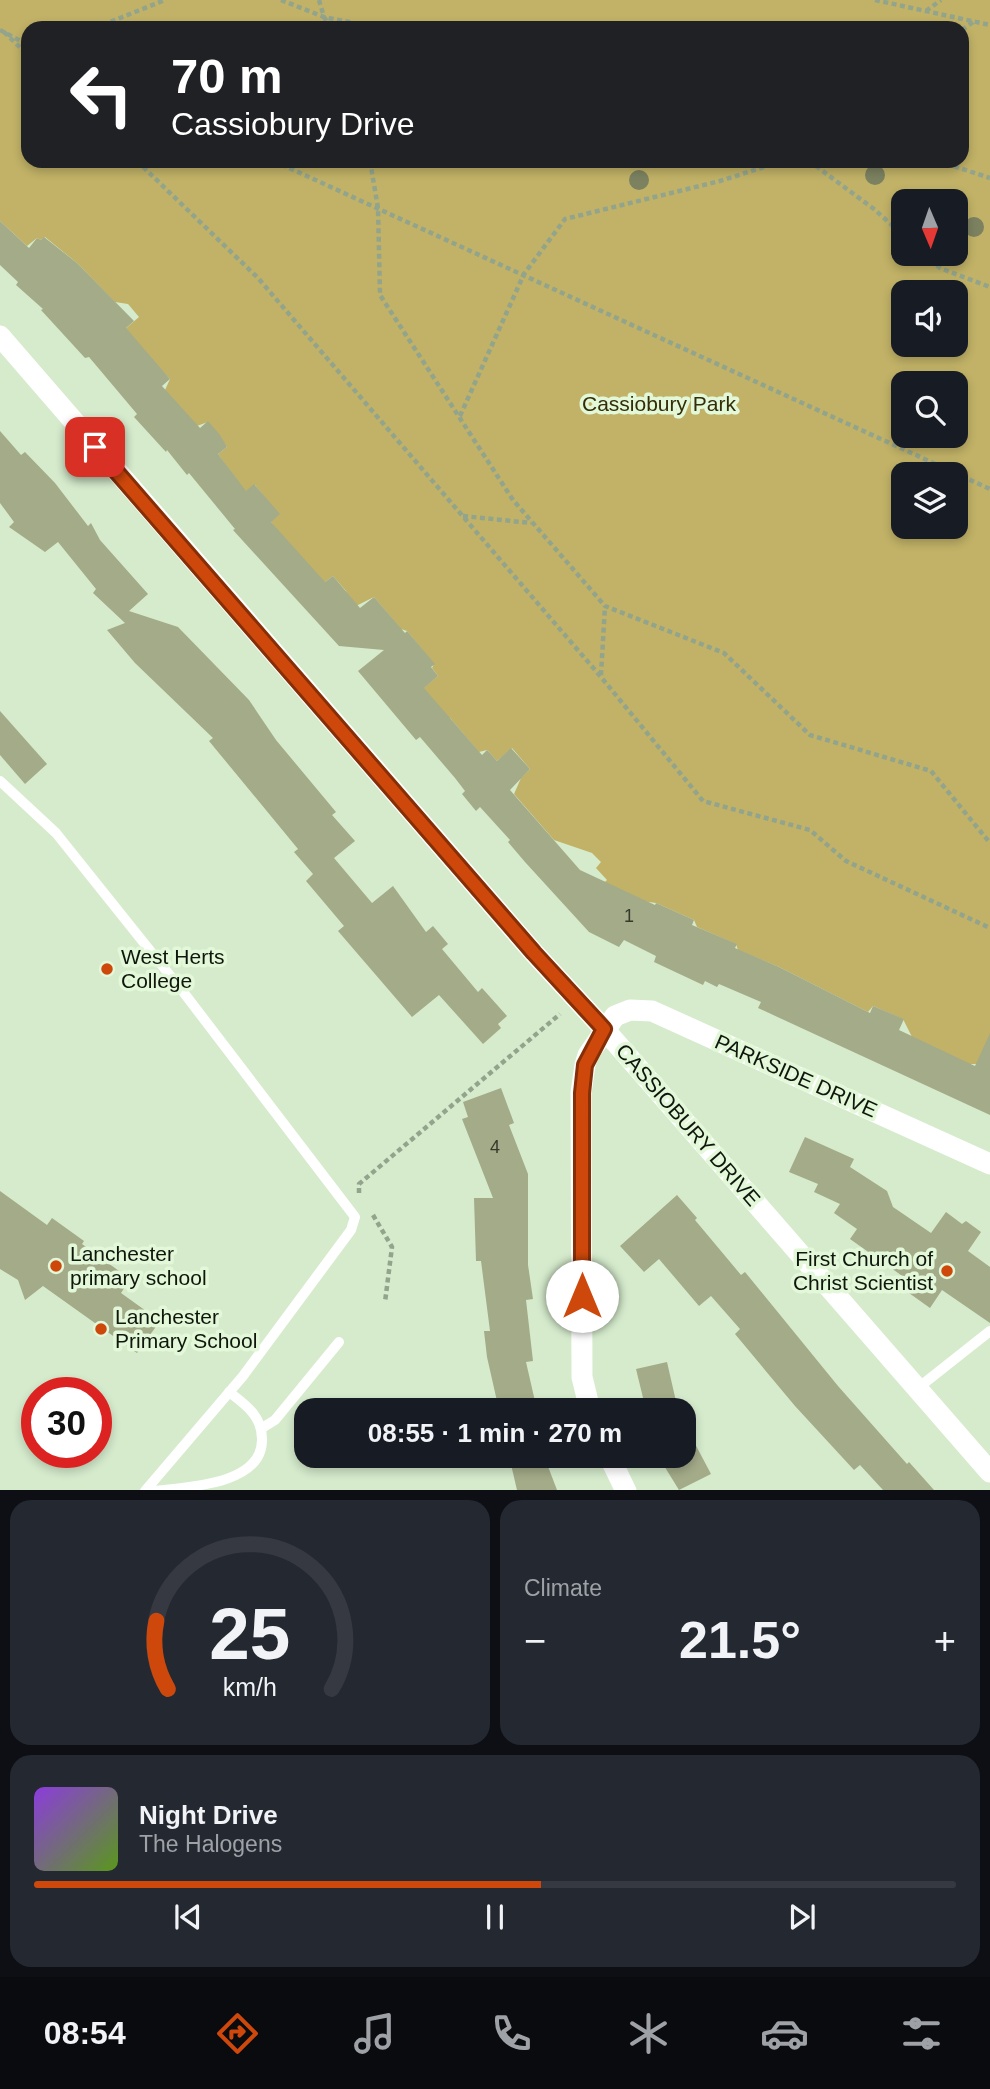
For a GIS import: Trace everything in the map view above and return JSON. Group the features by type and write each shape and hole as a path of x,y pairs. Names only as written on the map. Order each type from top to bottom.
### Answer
{"street":[{"name":"CASSIOBURY DRIVE","path":"0,337 990,1472"},
{"name":"PARKSIDE DRIVE","path":"604,1029 622,1012 652,1011 990,1164"},
{"path":"587,1398 582,1377 582,1093 585,1065 604,1029"},
{"path":"615,1468 626,1490"}],"lane":[{"path":"0,781 56,833 184,993 355,1217 351,1230 229,1392 145,1490"},
{"path":"918,1388 990,1331"},
{"path":"262,1427 275,1420 339,1342"},
{"path":"154,1490 204,1485 233,1477 254,1463 262,1448 262,1427 251,1409 229,1392"}],"path":[{"path":"112,21 165,0"},
{"path":"281,0 324,17 344,21"},
{"path":"319,0 327,21"},
{"path":"875,0 969,21"},
{"path":"925,11 941,0"},
{"path":"969,21 990,26"},
{"path":"969,25 973,22"},
{"path":"2,31 21,41"},
{"path":"2,31 21,49"},
{"path":"144,168 258,278 601,677 703,801 810,830 846,861 990,928"},
{"path":"289,168 990,489"},
{"path":"371,168 378,208 380,295 513,500 605,606 724,653 810,735 931,771 990,843"},
{"path":"459,417 524,274 565,219 720,181 761,168"},
{"path":"818,168 891,224"},
{"path":"959,168 990,178"},
{"path":"938,266 990,288"},
{"path":"463,516 533,523"},
{"path":"601,677 605,606"},
{"path":"385,1302 392,1247 359,1192 359,1184 577,1000"}],"green space":[{"name":"Cassiobury Park","path":"0,0 990,0 990,1070 976,1064 968,1064 912,1037 903,1019 873,1006 868,1012 779,967 738,950 736,944 697,927 694,920 656,903 592,894 607,880 596,868 601,862 592,853 554,840 514,794 521,778 530,769 512,748 497,761 487,750 479,752 450,718 444,718 421,690 438,676 432,668 434,664 374,597 352,608 346,591 333,576 317,588 271,522 267,500 255,485 245,492 218,454 227,447 208,422 194,427 165,390 170,379 124,330 139,317 128,304 115,302 77,263 45,237 41,240 37,238 27,246 0,221"}],"building":[{"path":"0,221 29,248 37,238 41,240 44,237 77,263 134,321 126,328 170,379 162,386 200,428 208,421 220,435 227,447 218,454 246,491 254,484 280,514 271,522 325,582 333,576 360,608 374,597 405,633 407,631 435,664 431,667 438,676 424,688 482,755 487,750 497,761 511,748 530,769 510,790 580,870 694,920 692,925 737,944 735,948 870,1013 873,1006 904,1019 899,1030 975,1066 990,1033 990,1115 758,1008 761,1002 719,984 717,987 705,981 703,985 654,962 656,956 624,940 619,947 589,932 525,862 508,842 510,840 480,807 476,811 462,794 465,791 455,778 420,737 416,740 358,671 384,650 339,646 233,530 235,529 189,473 187,475 167,450 166,452 134,417 137,414 89,357 85,358 41,310 43,309 16,285 18,282 0,265"},
{"path":"0,431 21,455 25,452 55,483 88,526 91,523 100,540 148,594 129,611 178,627 249,700 276,740 336,812 332,815 355,841 334,858 372,903 393,886 426,932 433,926 448,944 442,949 478,992 482,988 507,1016 498,1024 501,1028 483,1044 439,995 412,1017 338,931 344,926 306,881 313,874 294,852 298,849 209,741 213,738 135,663 107,630 125,623 93,593 96,589 58,542 45,552 9,527 14,522 0,503"},
{"path":"0,711 47,764 25,784 0,755"},
{"path":"501,1088 514,1123 509,1125 528,1174 528,1265 533,1299 526,1300 533,1361 526,1362 534,1398 496,1398 484,1331 490,1331 481,1261 476,1261 474,1198 493,1198 462,1119 468,1117 463,1102"},
{"path":"805,1137 854,1159 850,1167 887,1191 893,1207 931,1233 946,1212 962,1224 966,1221 981,1232 968,1251 990,1267 990,1323 942,1290 930,1308 909,1293 915,1285 850,1239 857,1229 834,1213 840,1204 814,1192 818,1184 789,1172"},
{"name":"Lanchester primary school","path":"0,1191 47,1225 52,1218 130,1279 121,1293 160,1321 137,1353 43,1286 25,1300 18,1280 0,1269"},
{"path":"677,1195 741,1275 745,1272 838,1386 907,1464 909,1462 934,1490 883,1490 860,1465 854,1470 795,1406 735,1334 740,1329 711,1296 699,1306 659,1259 644,1272 620,1246"},
{"path":"667,1362 675,1398 643,1398 636,1369"},
{"path":"696,1446 711,1474 679,1490 665,1468 696,1468"},
{"path":"512,1468 549,1468 557,1490 517,1490"}],"place":[{"name":"West Herts College","path":"107,969"},
{"name":"Lanchester primary school","path":"56,1266"},
{"name":"First Church of Christ Scientist","path":"947,1271"},
{"name":"Lanchester Primary School","path":"101,1329"}],"route":[{"path":"95,447 534,953 604,1029 588,1055 582,1093 582,1296"}]}
